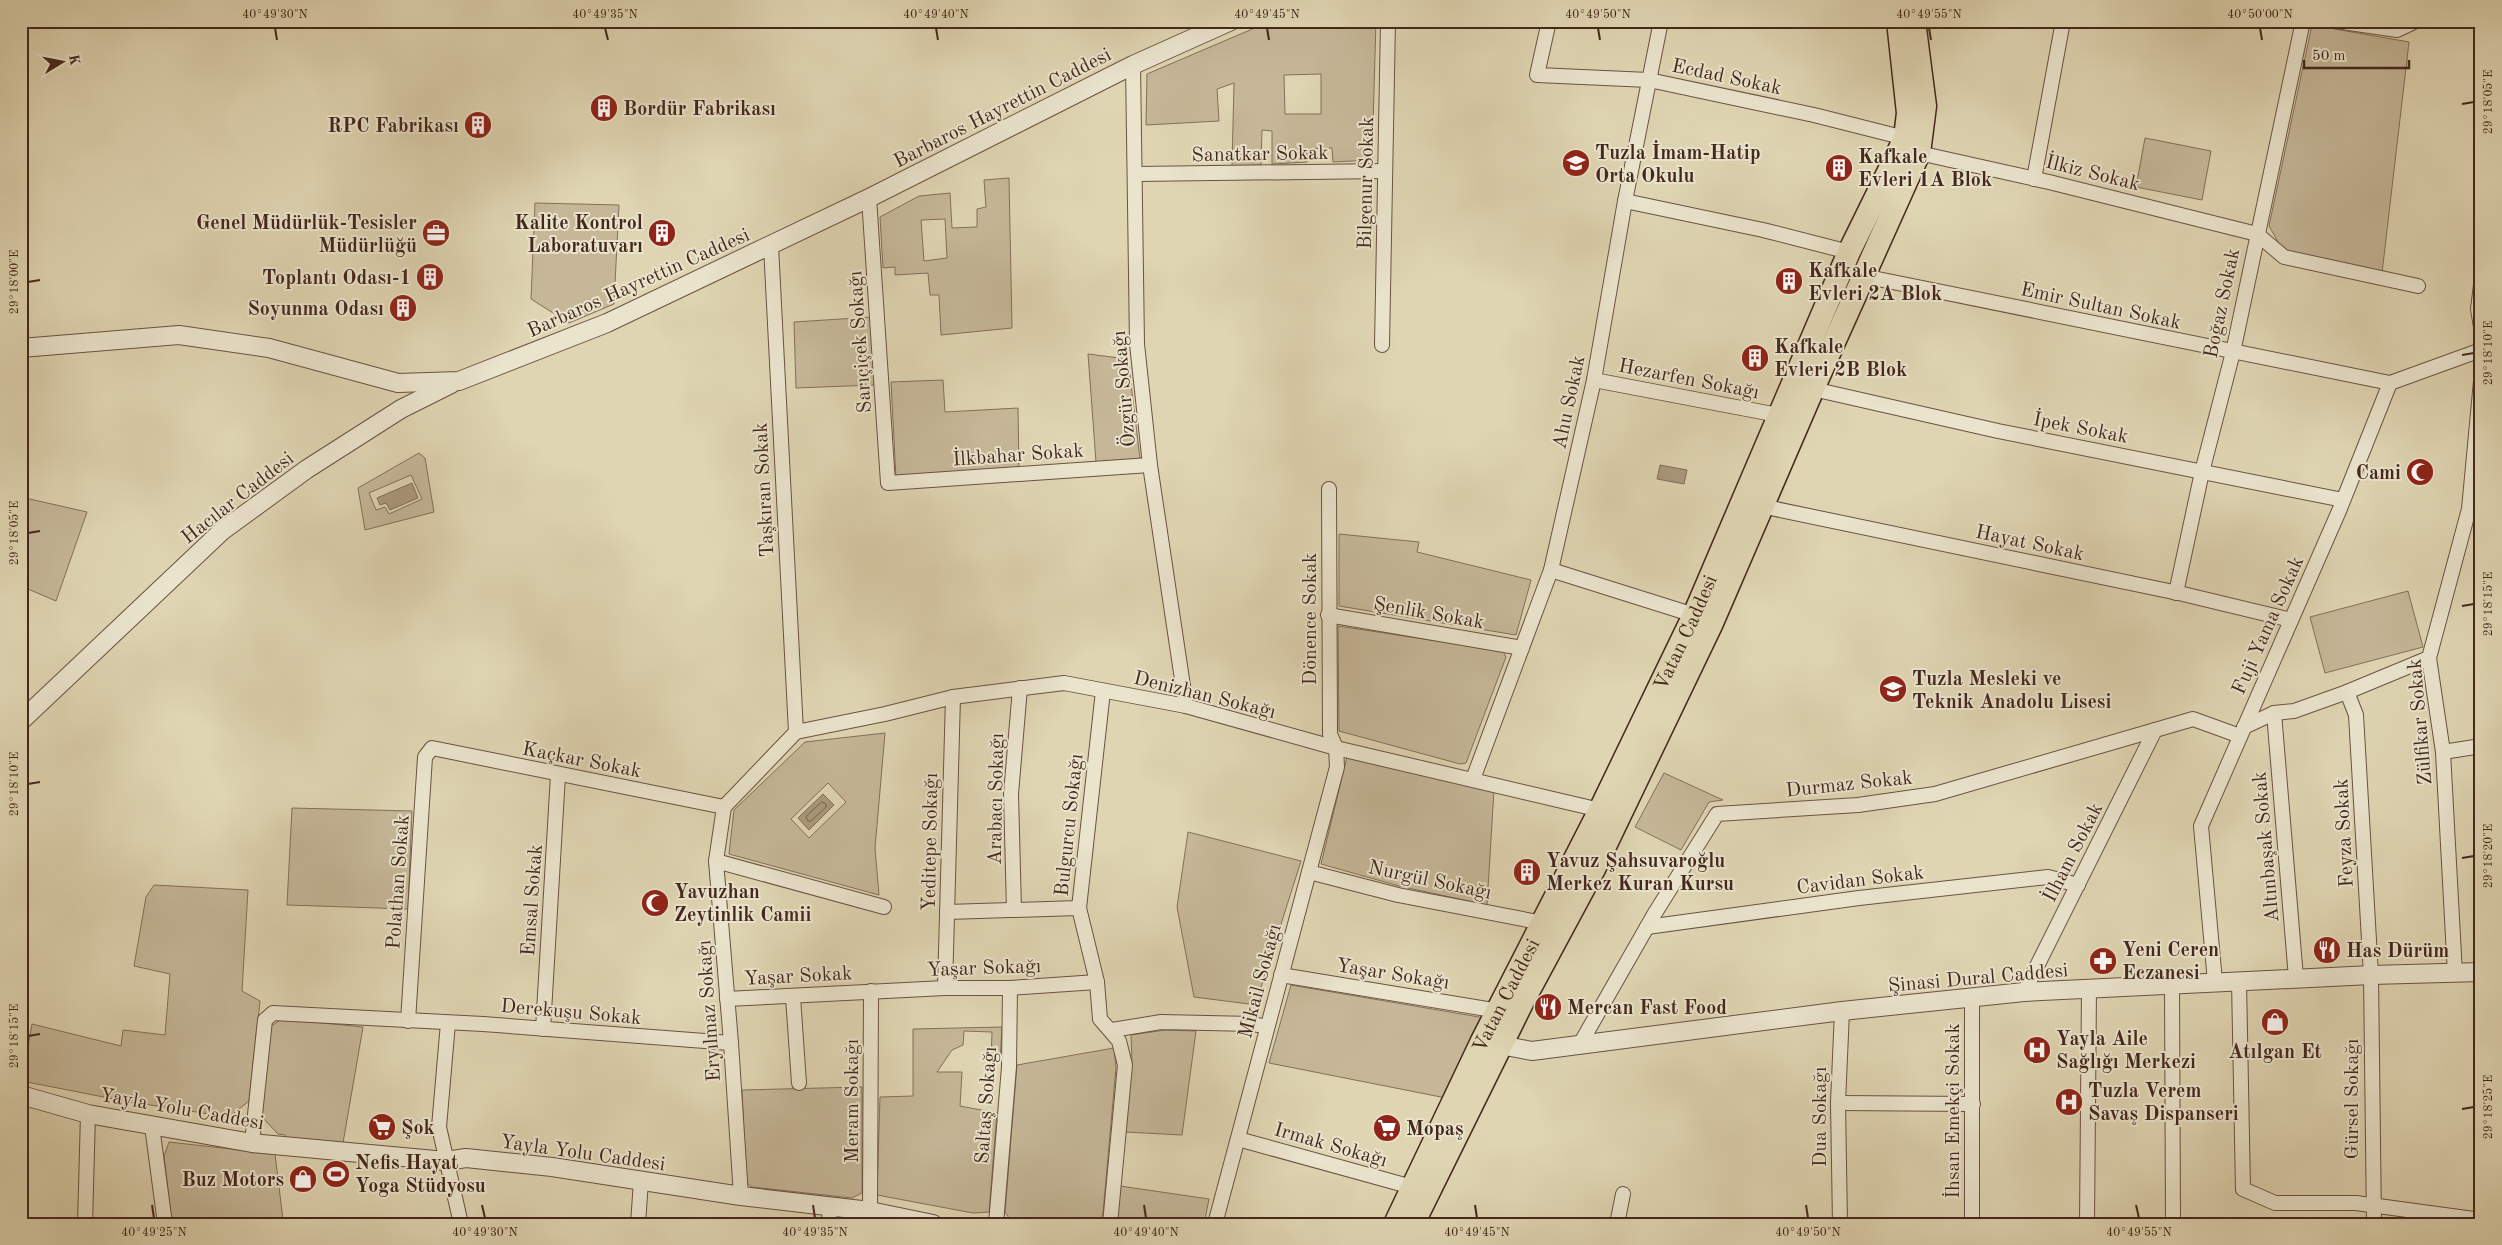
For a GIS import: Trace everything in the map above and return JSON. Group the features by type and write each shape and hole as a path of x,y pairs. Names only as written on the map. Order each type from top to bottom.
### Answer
{"main road":[{"name":"Vatan Caddesi","path":"1413,1224 1492,1044 1499,1011 1600,810 1694,615 1849,252 1912,145 1898,21"},
{"name":"Vatan Caddesi","path":"1395,1224 1412,1187 1492,1044 1522,1003 1594,869 1712,623 1812,389 1863,276 1925,106 1914,21"}],"street":[{"name":"Barbaros Hayrettin Caddesi","path":"21,348 179,335 269,348 398,383 459,381 607,323 869,198 1133,65 1232,21"},
{"name":"Bilgenur Sokak","path":"1382,345 1388,21"},
{"name":"Ecdad Sokak","path":"1549,21 1537,75 1649,80 1814,115 1912,145"},
{"name":"Ahu Sokak","path":"1473,779 1551,570 1594,380 1625,201 1661,21"},
{"path":"2034,178 2063,21"},
{"name":"Boğaz Sokak","path":"2176,593 2202,472 2232,352 2303,21"},
{"path":"2336,21 2397,30 2416,21"},
{"name":"Özgür Sokağı","path":"1133,65 1137,344 1150,464 1186,706"},
{"name":"İlkiz Sokak","path":"1912,145 2256,234"},
{"name":"Sanatkar Sokak","path":"1136,174 1385,171"},
{"name":"Sarıçiçek Sokağı","path":"869,198 888,483"},
{"path":"1625,201 1763,230 1849,252"},
{"path":"2256,234 2284,257 2418,286"},
{"name":"Taşkıran Sokak","path":"770,246 796,732"},
{"name":"Emir Sultan Sokak","path":"1863,276 2390,383"},
{"path":"2481,285 2478,310 2481,327"},
{"path":"2390,383 2481,350"},
{"name":"Hezarfen Sokağı","path":"1594,380 1778,415"},
{"name":"Hacılar Caddesi","path":"21,721 222,531 314,464 401,409 459,381"},
{"name":"Zülfikar Sokak","path":"2455,974 2443,752 2430,658 2475,510 2481,382"},
{"name":"Fuji Yama Sokak","path":"2215,982 2200,826 2343,500 2390,383"},
{"name":"İpek Sokak","path":"1812,389 1998,431 2343,500"},
{"name":"İlkbahar Sokak","path":"888,483 1150,464"},
{"name":"Dönence Sokak","path":"1329,489 1328,615 1330,734 1336,748"},
{"name":"Hayat Sokak","path":"1762,506 2176,593 2291,620"},
{"path":"1551,570 1694,615"},
{"name":"Şenlik Sokak","path":"1328,615 1522,648"},
{"path":"2242,731 2274,713 2294,711 2347,692 2430,658"},
{"name":"Denizhan Sokağı","path":"796,732 885,714 952,697 1064,683 1186,706 1336,748 1600,810"},
{"name":"Arabacı Sokağı","path":"1014,910 1012,794 1020,688"},
{"name":"Bulgurcu Sokağı","path":"1103,691 1079,908 1098,982 1100,1018 1112,1030 1119,1041 1124,1065 1110,1224"},
{"name":"Feyza Sokak","path":"2347,692 2356,714 2370,974"},
{"name":"Yeditepe Sokağı","path":"944,988 948,912 952,697"},
{"name":"Altınbaşak Sokak","path":"2274,713 2296,978"},
{"name":"Durmaz Sokak","path":"1579,1046 1647,927 1717,814 1858,806 1935,794 2193,719 2242,731"},
{"name":"İlham Sokak","path":"2024,992 2155,730"},
{"path":"724,807 796,732"},
{"path":"2443,752 2481,746"},
{"name":"Kaçkar Sokak","path":"432,748 558,775 724,807"},
{"name":"Polathan Sokak","path":"408,1021 425,757 432,748"},
{"name":"Mikail Sokağı","path":"1215,1224 1337,767 1336,748"},
{"name":"Emsal Sokak","path":"543,1028 558,775"},
{"name":"Eryılmaz Sokağı","path":"724,807 716,861 731,1044 740,1196"},
{"path":"716,861 884,907"},
{"name":"Nurgül Sokağı","path":"1309,872 1398,895 1543,923"},
{"name":"Cavidan Sokak","path":"1647,927 1859,898 2048,877 2078,885"},
{"path":"948,912 1079,908"},
{"name":"Şinasi Dural Caddesi","path":"1492,1044 1532,1051 1842,1011 2024,992 2370,974 2455,974 2481,972"},
{"name":"Gürsel Sokağı","path":"2370,974 2374,1224"},
{"name":"Yaşar Sokağı","path":"1281,975 1499,1011"},
{"path":"2239,981 2243,1189 2275,1203 2356,1203 2373,1207 2481,1220"},
{"name":"Yaşar Sokağı","path":"871,991 1010,988 1098,982"},
{"path":"2172,984 2173,1224"},
{"name":"Saltaş Sokağı","path":"996,1224 1009,1067 1010,988"},
{"path":"2087,1224 2089,988"},
{"name":"Yaşar Sokak","path":"727,999 793,997 871,991"},
{"name":"Meram Sokağı","path":"870,1211 871,991"},
{"path":"793,997 799,1083"},
{"name":"İhsan Emekçi Sokak","path":"1972,998 1972,1224"},
{"name":"Dua Sokağı","path":"1840,1224 1838,1103 1842,1011"},
{"name":"Derekuşu Sokak","path":"252,1143 265,1020 273,1013 543,1028 731,1044"},
{"path":"1112,1030 1161,1022 1253,1024 1267,1027"},
{"path":"448,1023 439,1127 461,1224"},
{"name":"Yayla Yolu Caddesi","path":"21,1095 88,1114 252,1143 446,1161 466,1158 552,1167 740,1196 870,1211 923,1223"},
{"path":"1838,1103 1973,1104"},
{"path":"85,1224 88,1114"},
{"path":"152,1126 165,1224"},
{"name":"Irmak Sokağı","path":"1238,1139 1412,1187"},
{"path":"638,1224 641,1181"},
{"path":"1617,1224 1624,1194"},
{"path":"828,1224 831,1206"}],"shaded area":[{"path":"1271,21 1303,21 1303,28 1327,27 1328,21 1376,21 1372,160 1333,162 1332,148 1307,149 1307,162 1272,164 1272,131 1262,130 1261,165 1232,166 1234,83 1217,89 1219,121 1146,125 1147,74","holes":["1321,74 1321,114 1285,114 1284,75"]},
{"path":"2312,25 2409,42 2382,273 2285,254 2269,226"},
{"path":"2145,138 2211,151 2202,200 2136,187"},
{"path":"1009,178 1012,328 941,335 939,295 930,295 928,273 895,275 895,267 883,268 880,217 919,196 950,193 952,228 977,227 977,209 986,207 984,180","holes":["945,219 947,258 924,261 921,220"]},
{"path":"535,203 619,205 614,304 569,323 531,299"},
{"path":"872,317 874,385 796,388 794,322"},
{"path":"1088,354 1128,359 1140,458 1096,462"},
{"path":"943,380 945,412 1018,408 1019,469 896,478 891,382"},
{"path":"419,453 425,458 434,512 365,530 358,488","holes":["411,475 422,499 389,514 385,507 376,510 369,493"]},
{"path":"21,497 87,512 56,601 21,586"},
{"path":"1339,534 1419,542 1417,552 1531,580 1516,635 1339,606"},
{"path":"2408,591 2423,647 2325,673 2310,617"},
{"path":"1338,626 1503,651 1506,657 1466,763 1460,764 1339,731"},
{"path":"885,733 875,848 879,895 729,854 734,810 805,742","holes":["828,783 846,802 809,838 791,819"]},
{"path":"1347,757 1463,785 1494,790 1487,905 1399,886 1321,864"},
{"path":"1664,773 1723,800 1709,802 1681,850 1635,827"},
{"path":"292,808 412,811 408,909 287,905"},
{"path":"1188,832 1301,861 1258,997 1249,1004 1194,997 1177,907"},
{"path":"154,885 248,890 242,991 260,1001 249,1101 229,1117 124,1101 22,1081 32,1024 121,1046 123,1030 165,1035 170,974 134,966 146,897"},
{"path":"1291,985 1485,1018 1446,1098 1269,1063"},
{"path":"282,1019 363,1027 343,1143 286,1139 285,1135 278,1134 261,1116 271,1026"},
{"path":"1002,1027 1000,1062 991,1062 992,1032 964,1031 963,1045 952,1050 937,1072 962,1072 960,1106 997,1113 989,1212 973,1213 877,1195 880,1097 913,1096 913,1029"},
{"path":"1165,1030 1196,1031 1182,1135 1125,1132 1132,1064 1131,1035"},
{"path":"1114,1048 1116,1068 1102,1224 1013,1224 1005,1212 1017,1065"},
{"path":"862,1087 862,1193 852,1198 752,1187 746,1182 742,1090"},
{"path":"169,1142 275,1154 283,1220 172,1224 164,1156"},
{"path":"1120,1186 1209,1199 1204,1224 1117,1224"}],"water":[{"path":"1660,465 1687,470 1684,484 1657,479"},
{"path":"412,483 418,498 390,510 386,503 380,505 377,498"},
{"path":"823,794 834,805 809,830 798,818"}],"place":[{"name":"Bordür Fabrikası","path":"604,108"},
{"name":"RPC Fabrikası","path":"478,125"},
{"name":"Tuzla İmam-Hatip Orta Okulu","path":"1576,163"},
{"name":"Kafkale Evleri 1A Blok","path":"1839,168"},
{"name":"Genel Müdürlük-Tesisler Müdürlüğü","path":"436,233"},
{"name":"Kalite Kontrol Laboratuvarı","path":"662,233"},
{"name":"Toplantı Odası-1","path":"430,277"},
{"name":"Kafkale Evleri 2A Blok","path":"1789,281"},
{"name":"Soyunma Odası","path":"403,308"},
{"name":"Kafkale Evleri 2B Blok","path":"1755,358"},
{"name":"Cami","path":"2420,472"},
{"name":"Tuzla Mesleki ve Teknik Anadolu Lisesi","path":"1893,689"},
{"name":"Yavuz Şahsuvaroğlu Merkez Kuran Kursu","path":"1527,872"},
{"name":"Yavuzhan Zeytinlik Camii","path":"655,903"},
{"name":"Has Dürüm","path":"2327,950"},
{"name":"Yeni Ceren Eczanesi","path":"2103,961"},
{"name":"Mercan Fast Food","path":"1548,1007"},
{"name":"Atılgan Et","path":"2275,1022"},
{"name":"Yayla Aile Sağlığı Merkezi","path":"2037,1050"},
{"name":"Tuzla Verem Savaş Dispanseri","path":"2069,1102"},
{"name":"Şok","path":"382,1127"},
{"name":"Mopaş","path":"1387,1128"},
{"name":"Nefis Hayat Yoga Stüdyosu","path":"336,1174"},
{"name":"Buz Motors","path":"303,1179"}]}
